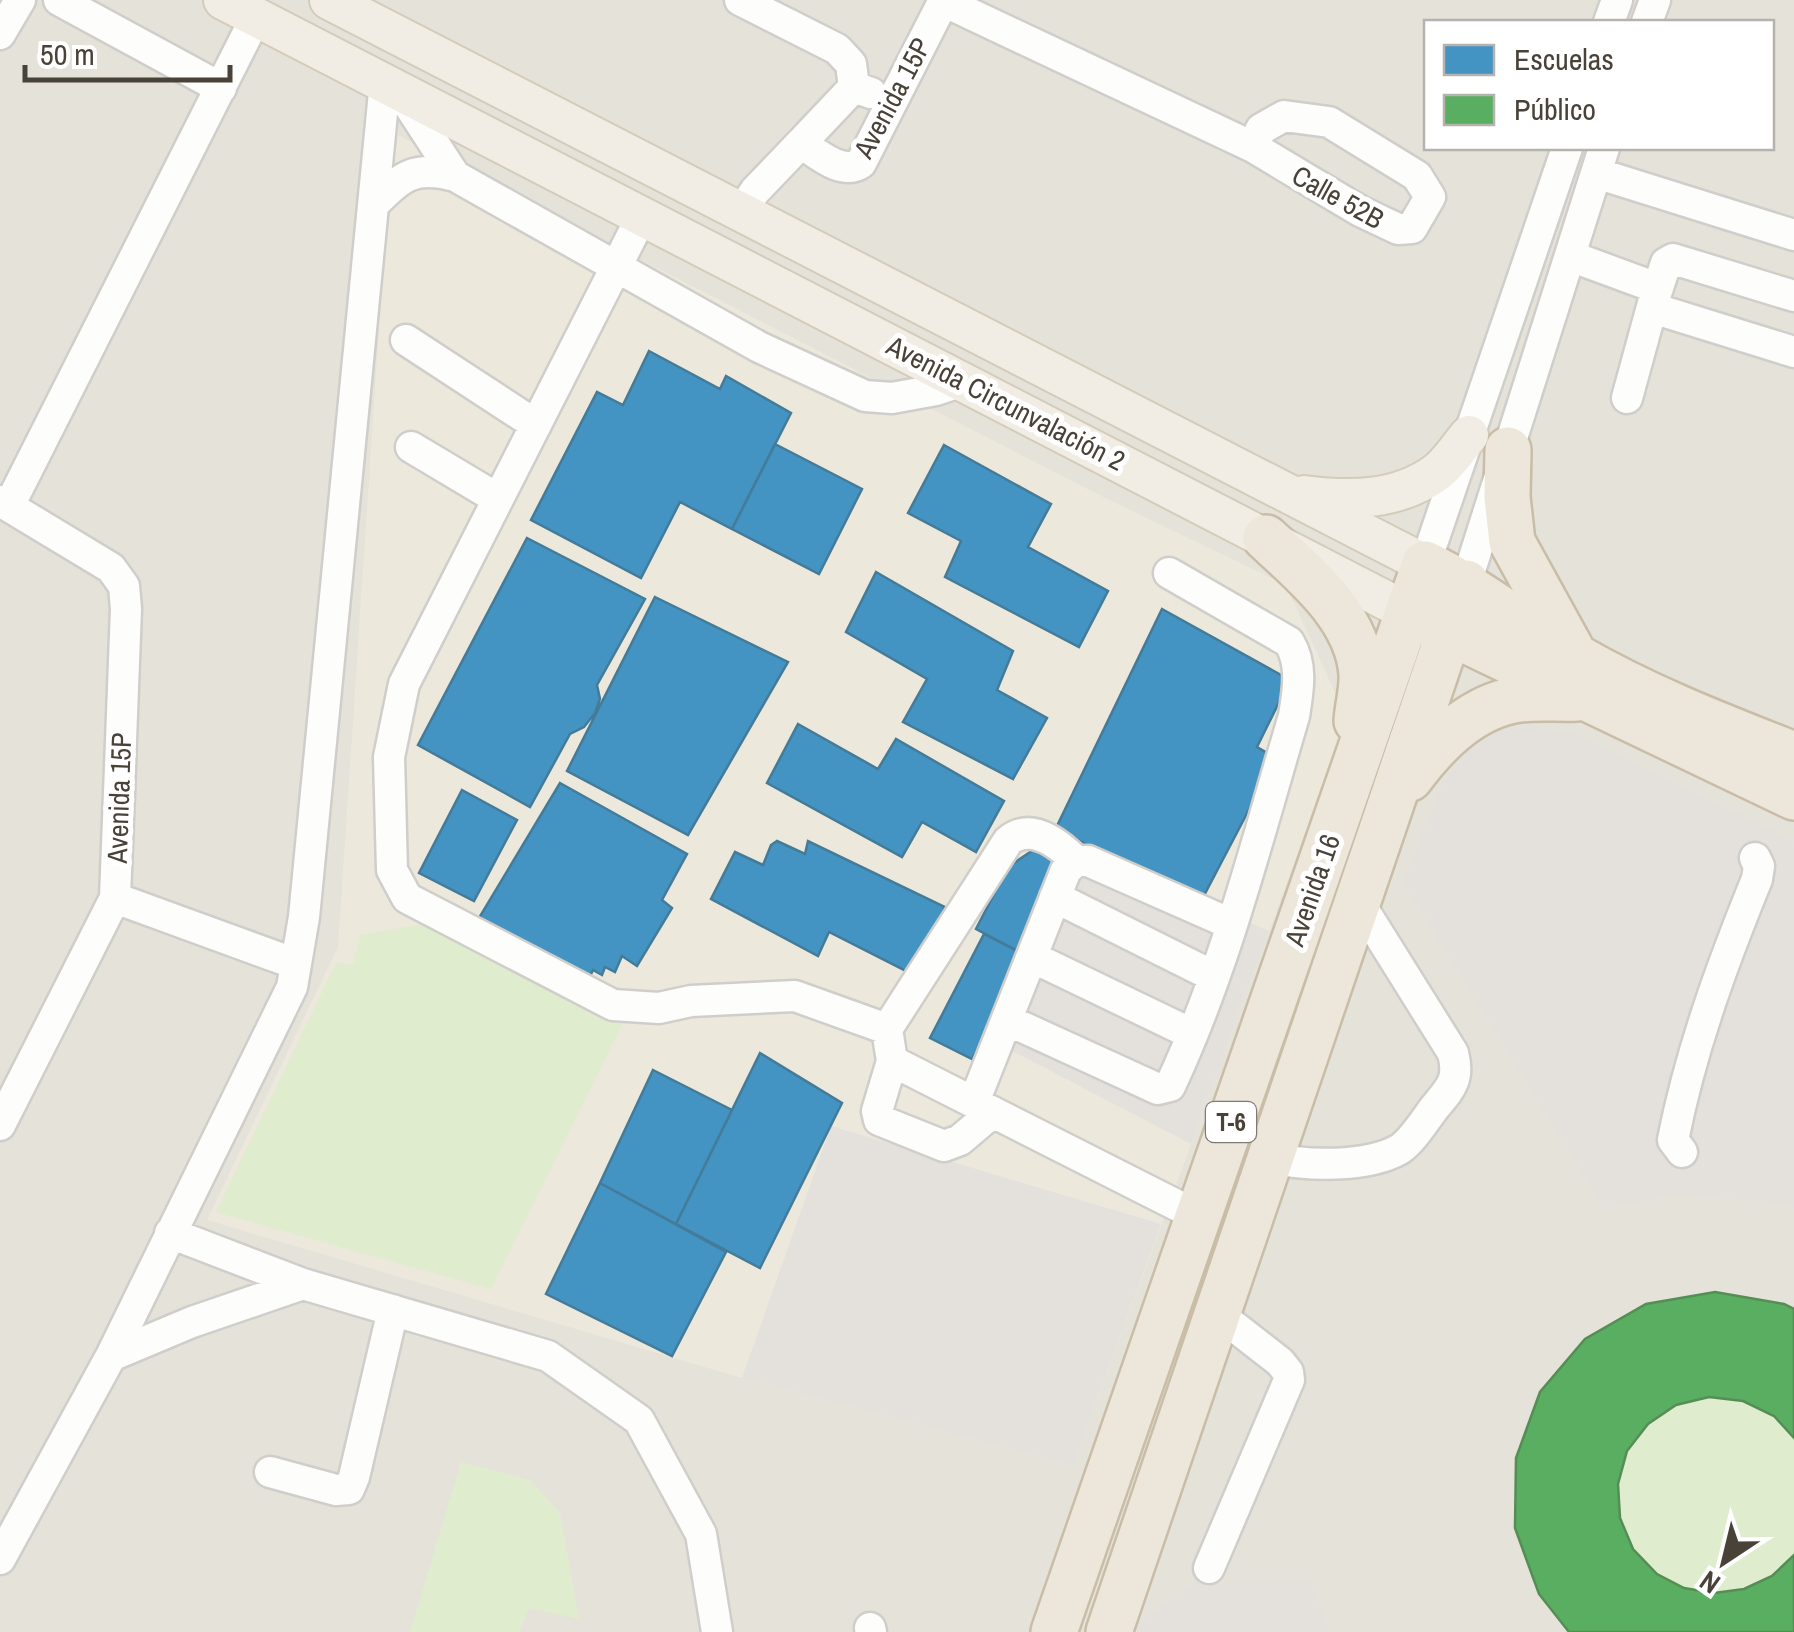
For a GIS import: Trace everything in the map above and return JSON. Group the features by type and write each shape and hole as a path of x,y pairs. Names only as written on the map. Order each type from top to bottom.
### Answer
{"highway":[{"path":"1391,804 1422,761 1447,735 1472,718 1581,677 1512,542 1508,497 1489,442"},
{"path":"1266,538 1316,584 1350,632 1362,674 1350,781"},
{"name":"Avenida Circunvalación 2","path":"1425,564 1466,584 1581,677 1794,797"},
{"name":"Avenida 16","path":"1054,1632 1425,564"},
{"name":"Avenida 16","path":"1108,1632 1466,584"},
{"name":"Avenida Circunvalación 2","path":"1408,612 1450,633 1692,714 1794,756"}],"main road":[{"name":"Avenida Circunvalación 2","path":"223,0 1408,612"},
{"name":"Avenida Circunvalación 2","path":"329,0 1425,564"},
{"path":"1289,494 1341,500 1393,494 1489,442"}],"street":[{"path":"0,34 20,0"},
{"path":"59,0 221,88"},
{"path":"740,0 836,49 850,64 854,88"},
{"name":"Avenida 15P","path":"801,143 841,167 853,168 861,163 944,0"},
{"name":"Calle 52B","path":"944,0 1253,147 1360,211 1398,229 1412,228 1430,197 1418,176 1329,122 1284,116 1261,129 1253,147"},
{"path":"5,503 256,18"},
{"path":"392,86 456,176"},
{"path":"0,1559 110,1356 292,987 306,898 373,205 392,86"},
{"path":"742,212 755,191 854,88"},
{"path":"854,88 892,102"},
{"name":"Avenida 16","path":"1466,584 1489,442 1566,150"},
{"path":"1600,160 1794,235"},
{"name":"Avenida 16","path":"1425,564 1489,442 1570,256 1600,160"},
{"path":"373,205 400,180 422,170 456,176 759,346 865,396 892,398 963,381"},
{"path":"642,216 404,684 389,757 392,870 407,898 613,1006 659,1008 692,1001 795,996 887,1029"},
{"path":"1570,256 1655,296 1662,312 1794,352"},
{"path":"1627,398 1666,263 1673,259 1794,296"},
{"path":"406,340 536,425"},
{"path":"411,448 498,500"},
{"name":"Avenida 15P","path":"0,1124 115,898 124,586 111,568 5,503"},
{"path":"1007,1020 1158,1090 1170,1086 1213,976 1294,716 1299,681 1296,654 1289,642 1169,572"},
{"path":"1076,861 1064,849 1037,834 1015,836 1008,841 887,1029 892,1061 876,1111 879,1120 944,1146 960,1140 983,1107 1007,1020 1066,870 1076,861 1088,861 1231,924"},
{"path":"1682,1152 1673,1140 1684,1084 1706,1010 1757,879 1756,858"},
{"path":"1055,897 1213,976"},
{"path":"115,898 296,964"},
{"path":"1270,1158 1301,1164 1368,1160 1402,1148 1455,1083 1458,1070 1453,1053 1358,901"},
{"path":"1032,957 1192,1034"},
{"path":"892,1061 1198,1216"},
{"path":"170,1234 303,1284 548,1356 639,1420 701,1534 718,1632"},
{"path":"110,1356 192,1322 303,1284"},
{"path":"270,1472 336,1490 349,1489 393,1310"},
{"path":"1209,1568 1288,1380 1288,1372 1280,1362 1217,1313"}],"shaded area":[{"path":"0,0 1794,0 1794,1632 0,1632"},
{"path":"392,132 1103,497 1286,585 1347,719 1073,1466 742,1378 207,1220 338,947"},
{"path":"1508,726 1577,734 1794,841 1794,1208 1784,1203 1676,1195 1604,1209 1403,882 1443,782 1468,750"},
{"path":"1077,847 1269,931 1191,1144 1010,1050"},
{"path":"831,1126 1161,1224 1073,1466 742,1378"},
{"path":"1310,1581 1331,1632 1137,1632 1141,1621 1196,1582"}],"green space":[{"path":"434,922 625,1019 491,1289 216,1212 336,963 353,965 360,935"},
{"path":"1715,1292 1794,1309 1794,1632 1569,1632 1539,1594 1515,1528 1646,1304"},
{"path":"461,1462 530,1480 560,1513 579,1619 529,1608 519,1632 410,1632"}],"building: Escuelas":[{"path":"649,351 720,389 726,376 791,413 732,529 680,502 641,578 531,520 597,392 623,405"},
{"path":"775,444 862,489 819,574 732,529"},
{"path":"944,445 1051,504 1028,547 1108,591 1079,647 945,577 961,541 908,513"},
{"path":"527,538 645,599 597,685 600,699 595,713 584,727 570,734 530,807 418,745"},
{"path":"876,572 1013,651 997,690 1047,718 1013,779 903,722 927,679 846,632"},
{"path":"655,597 788,662 688,835 567,771"},
{"path":"1162,609 1290,680 1257,747 1276,758 1199,905 1056,828"},
{"path":"798,724 878,769 896,739 1004,801 976,852 922,822 902,857 767,783"},
{"path":"560,783 687,854 662,900 672,908 637,966 622,956 615,972 605,967 602,975 593,970 585,987 473,928"},
{"path":"462,790 517,820 474,901 419,873"},
{"path":"777,841 805,854 808,841 945,907 912,974 829,932 818,956 711,899 735,852 763,865 771,845"},
{"path":"1036,848 1060,855 1027,956 976,929 1008,867"},
{"path":"984,934 1027,956 972,1059 930,1038"},
{"path":"760,1053 842,1103 760,1268 676,1224"},
{"path":"653,1070 732,1110 676,1224 600,1183"},
{"path":"600,1183 726,1252 672,1356 546,1294"}],"building: Público":[{"path":"1715,1292 1794,1309 1794,1438 1774,1416 1743,1401 1709,1397 1676,1405 1648,1424 1627,1451 1618,1484 1620,1518 1633,1549 1657,1574 1684,1588 1714,1593 1744,1589 1772,1576 1794,1555 1794,1632 1569,1632 1539,1594 1515,1528 1516,1458 1540,1392 1585,1339 1646,1304"}]}
